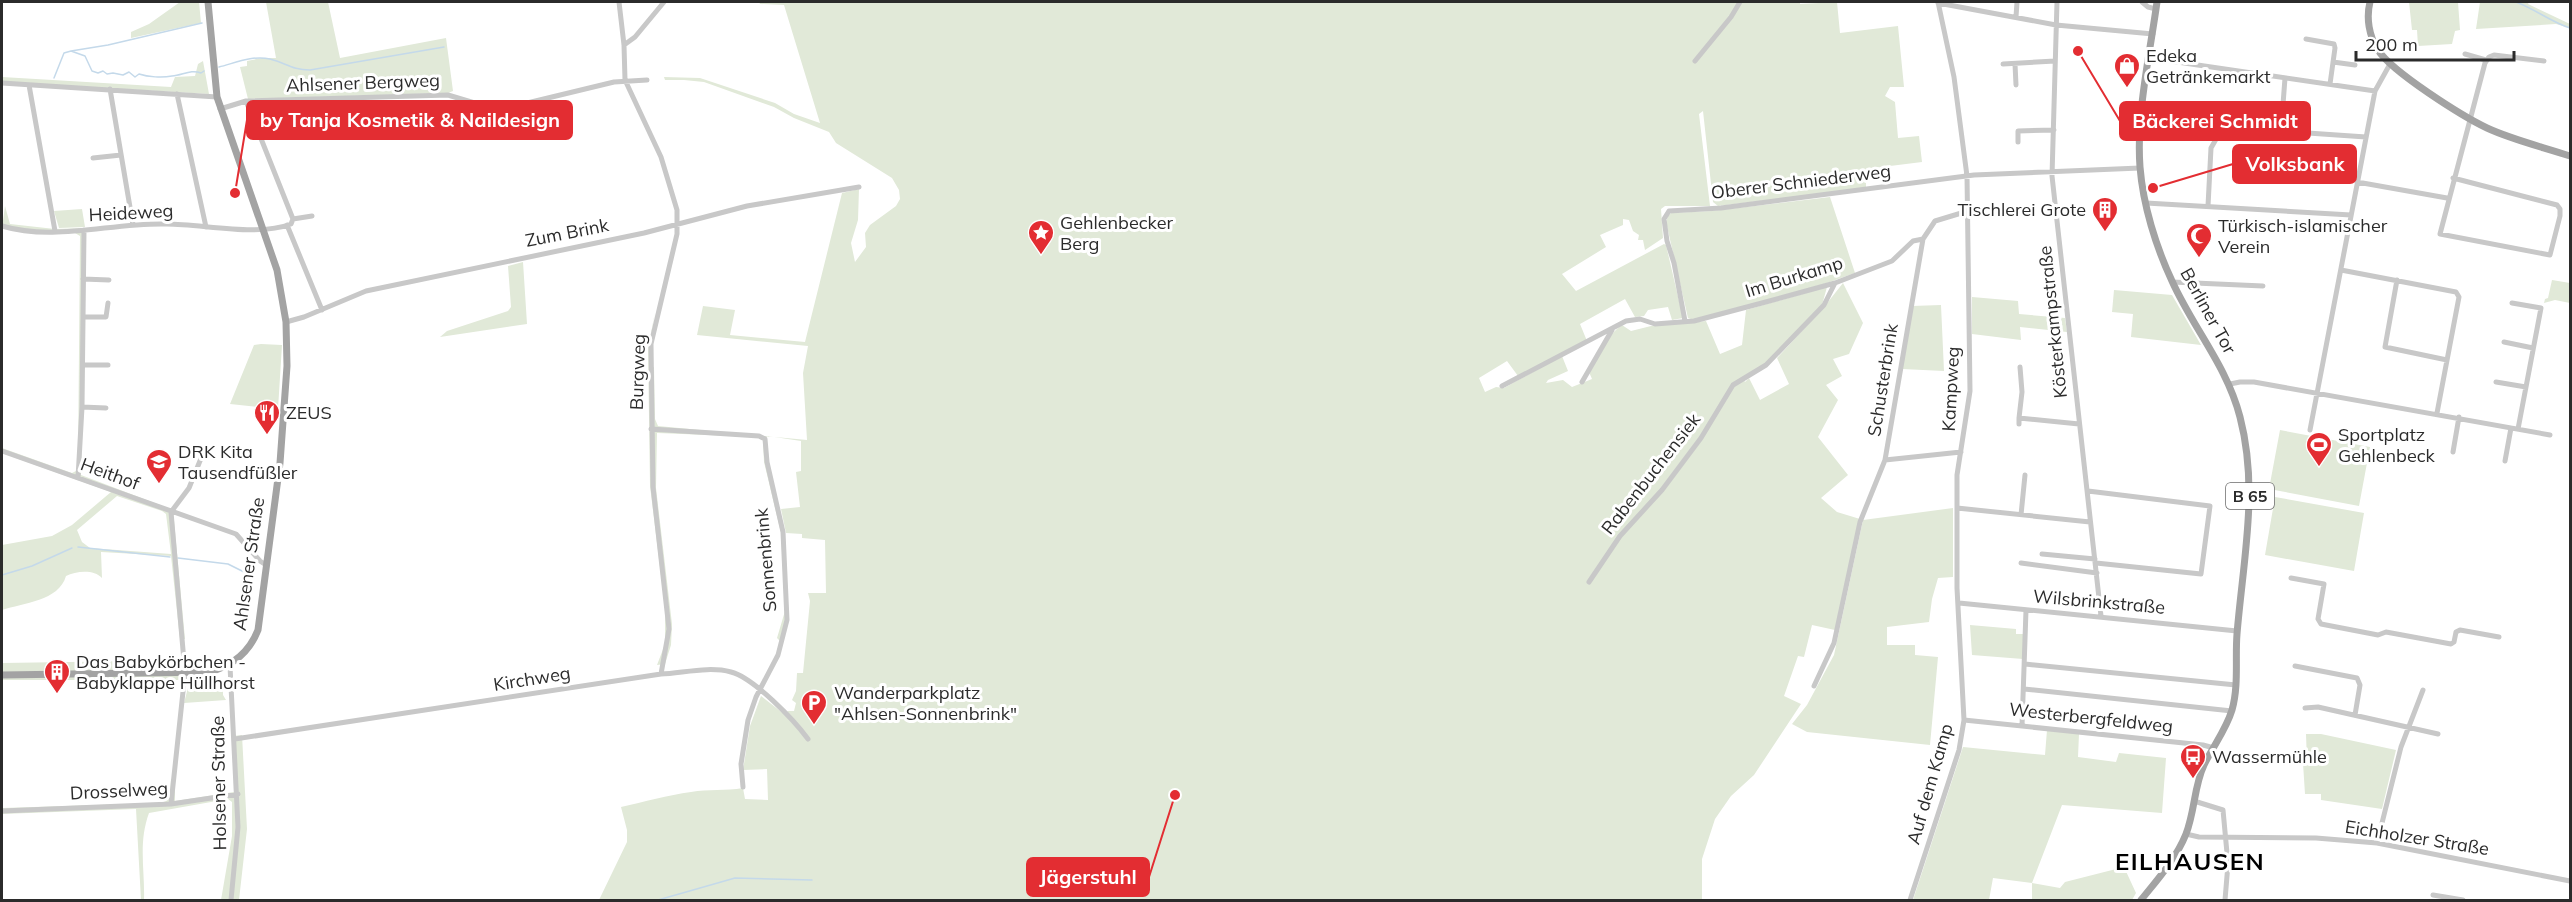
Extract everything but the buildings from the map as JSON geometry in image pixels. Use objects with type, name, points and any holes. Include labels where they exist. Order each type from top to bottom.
[{"type":"main road","name":"Ahlsener Straße","points":[[208,2],[220,109],[277,270],[286,322],[286,389],[280,464],[260,618],[255,638],[230,666]]},
{"type":"main road","points":[[2370,2],[2368,16],[2370,34],[2377,50],[2390,64],[2469,119],[2490,129],[2571,156]]},
{"type":"main road","name":"B 65","points":[[2140,168],[2142,120],[2157,5]]},
{"type":"main road","name":"Berliner Tor","points":[[2140,168],[2146,202],[2172,282],[2230,384]]},
{"type":"main road","name":"B 65","points":[[2141,900],[2165,870],[2186,834],[2200,775],[2232,711],[2236,685],[2237,631],[2248,538],[2250,483],[2241,418],[2230,384]]},
{"type":"main road","points":[[2,675],[91,672],[185,673],[209,672],[230,666]]},
{"type":"street","name":"Burgweg","points":[[619,2],[625,80],[661,158],[677,210],[677,224],[652,334],[653,487],[669,629],[661,674]]},
{"type":"street","points":[[624,45],[635,37],[664,2]]},
{"type":"street","points":[[1695,61],[1731,17],[1740,2]]},
{"type":"street","points":[[1938,2],[2056,25],[2153,34]]},
{"type":"street","name":"Kampweg","points":[[1938,2],[1954,77],[1967,176],[1970,391],[1957,475],[1959,603]]},
{"type":"street","points":[[2016,17],[2017,2]]},
{"type":"street","name":"Kösterkampstraße","points":[[2057,2],[2052,171],[2101,616]]},
{"type":"street","points":[[2142,2],[2148,7],[2157,5]]},
{"type":"street","points":[[2306,39],[2334,44],[2330,84]]},
{"type":"street","points":[[2464,54],[2486,60]]},
{"type":"street","points":[[2452,178],[2557,205],[2560,209],[2560,216],[2550,255],[2440,234],[2452,178],[2486,60],[2494,55],[2544,61]]},
{"type":"street","points":[[2150,58],[2375,91]]},
{"type":"street","points":[[2002,64],[2055,61]]},
{"type":"street","points":[[2333,62],[2355,65]]},
{"type":"street","points":[[2015,64],[2016,85]]},
{"type":"street","points":[[2310,430],[2375,91],[2390,64]]},
{"type":"street","points":[[2281,131],[2285,78]]},
{"type":"street","name":"Ahlsener Bergweg","points":[[220,109],[246,101],[448,95],[498,110],[625,80],[647,80]]},
{"type":"street","points":[[2,83],[217,96]]},
{"type":"street","points":[[29,85],[55,231]]},
{"type":"street","points":[[110,89],[133,225]]},
{"type":"street","points":[[177,94],[206,227]]},
{"type":"street","points":[[246,101],[293,219],[291,224],[287,225],[322,310]]},
{"type":"street","points":[[2208,206],[2211,148],[2223,127],[2238,128]]},
{"type":"street","points":[[2250,129],[2366,137]]},
{"type":"street","points":[[2018,142],[2018,131],[2054,130]]},
{"type":"street","points":[[93,158],[121,155]]},
{"type":"street","points":[[1967,176],[2140,168]]},
{"type":"street","name":"Oberer Schniederweg","points":[[1685,321],[1674,263],[1667,241],[1664,219],[1666,213],[1673,210],[1720,208],[1967,176]]},
{"type":"street","points":[[2357,182],[2447,198]]},
{"type":"street","name":"Zum Brink","points":[[286,322],[322,310],[366,291],[677,224],[747,206],[859,187]]},
{"type":"street","points":[[2146,202],[2351,215]]},
{"type":"street","name":"Im Burkamp","points":[[1502,386],[1626,321],[1636,319],[1655,324],[1701,320],[1835,283],[1892,261],[1913,241],[1923,239],[1935,221],[1968,211]]},
{"type":"street","points":[[293,219],[312,216]]},
{"type":"street","name":"Heideweg","points":[[2,225],[24,230],[55,231],[167,224],[263,228],[287,225]]},
{"type":"street","points":[[78,478],[82,407],[84,230]]},
{"type":"street","name":"Schusterbrink","points":[[1814,686],[1834,643],[1860,522],[1885,460],[1923,239]]},
{"type":"street","points":[[2341,270],[2456,292],[2459,297],[2437,414]]},
{"type":"street","points":[[83,279],[109,280]]},
{"type":"street","points":[[2397,280],[2385,347],[2447,360]]},
{"type":"street","points":[[2172,282],[2263,286]]},
{"type":"street","name":"Rabenbuchensiek","points":[[1589,582],[1620,536],[1662,489],[1701,438],[1733,385],[1766,365],[1824,306],[1835,283]]},
{"type":"street","points":[[83,317],[106,317],[108,303]]},
{"type":"street","points":[[2505,461],[2526,387],[2541,308],[2512,303]]},
{"type":"street","points":[[1582,382],[1612,329]]},
{"type":"street","points":[[2504,342],[2533,348]]},
{"type":"street","points":[[83,365],[108,365]]},
{"type":"street","name":"Kösterkampstraße","points":[[2020,367],[2022,392],[2019,421],[2079,424]]},
{"type":"street","points":[[2230,384],[2240,381],[2254,382],[2550,435]]},
{"type":"street","points":[[2496,382],[2526,387]]},
{"type":"street","points":[[82,407],[106,408]]},
{"type":"street","points":[[2453,452],[2459,417]]},
{"type":"street","name":"Sonnenbrink","points":[[651,429],[759,436],[765,439],[767,462],[783,532],[787,620],[777,655],[756,697],[746,731],[741,764],[743,787]]},
{"type":"street","points":[[171,804],[185,673],[171,512],[189,488],[206,446]]},
{"type":"street","name":"Heithof","points":[[2,451],[236,534],[260,561],[267,565]]},
{"type":"street","points":[[1885,460],[1961,452]]},
{"type":"street","points":[[2021,515],[2025,475]]},
{"type":"street","points":[[2042,554],[2201,574],[2210,506],[2088,491]]},
{"type":"street","points":[[1957,508],[2090,522]]},
{"type":"street","points":[[2021,563],[2097,573]]},
{"type":"street","points":[[2290,578],[2324,584],[2318,619],[2321,624],[2378,635],[2386,632],[2451,644],[2454,642],[2456,632],[2460,630],[2499,637]]},
{"type":"street","name":"Wilsbrinkstraße","points":[[1959,603],[2237,631]]},
{"type":"street","name":"Auf dem Kamp","points":[[1910,900],[1959,750],[1964,720],[1959,603]]},
{"type":"street","points":[[2022,726],[2026,610]]},
{"type":"street","points":[[2025,664],[2236,685]]},
{"type":"street","name":"Holsener Straße","points":[[230,666],[238,794],[238,827],[231,900]]},
{"type":"street","points":[[2295,666],[2357,678],[2360,685],[2355,715]]},
{"type":"street","name":"Kirchweg","points":[[235,739],[661,674],[717,670],[731,672],[744,678],[796,723],[808,740]]},
{"type":"street","points":[[2024,689],[2232,711]]},
{"type":"street","points":[[2377,843],[2401,747],[2423,690]]},
{"type":"street","points":[[2305,708],[2318,707],[2438,734]]},
{"type":"street","name":"Westerbergfeldweg","points":[[1964,720],[2214,748]]},
{"type":"street","name":"Drosselweg","points":[[2,811],[171,804],[238,794]]},
{"type":"street","points":[[2194,801],[2223,810],[2228,864],[2224,900]]},
{"type":"street","name":"Eichholzer Straße","points":[[2186,834],[2199,837],[2316,838],[2377,843],[2571,881]]},
{"type":"street","points":[[2433,895],[2463,900]]},
{"type":"green space","points":[[180,2],[199,2],[201,23],[131,38],[131,32],[149,24]]},
{"type":"green space","points":[[266,2],[328,2],[340,58],[446,38],[453,91],[448,93],[248,99],[240,67],[247,66],[247,61],[276,58]]},
{"type":"green space","points":[[759,2],[1800,2],[1800,4],[1837,2],[1840,33],[1898,26],[1904,87],[1890,87],[1885,96],[1895,102],[1898,138],[1919,136],[1922,162],[1866,169],[1866,188],[1718,206],[1713,202],[1703,111],[1699,114],[1710,206],[1665,206],[1661,209],[1663,238],[1645,250],[1643,240],[1638,240],[1639,235],[1633,231],[1629,220],[1623,219],[1623,225],[1600,235],[1606,247],[1562,274],[1576,291],[1664,244],[1683,318],[1672,320],[1668,307],[1648,310],[1644,316],[1635,317],[1625,299],[1580,324],[1587,341],[1518,376],[1507,361],[1479,378],[1485,392],[1496,387],[1504,388],[1562,356],[1568,371],[1546,383],[1563,380],[1572,387],[1592,379],[1589,372],[1599,353],[1607,340],[1622,325],[1631,331],[1651,326],[1706,321],[1720,354],[1742,345],[1746,310],[1827,287],[1822,305],[1765,364],[1743,378],[1745,382],[1749,378],[1760,400],[1789,384],[1777,358],[1843,283],[1863,323],[1849,354],[1833,359],[1842,376],[1826,385],[1838,400],[1818,437],[1848,475],[1821,498],[1837,512],[1860,519],[1835,630],[1812,625],[1804,657],[1798,656],[1784,696],[1801,704],[1754,775],[1731,796],[1715,819],[1702,859],[1702,900],[599,900],[627,842],[627,830],[621,807],[682,793],[743,788],[745,799],[768,800],[767,769],[743,770],[750,726],[761,696],[784,714],[794,711],[796,703],[792,700],[796,691],[797,673],[803,673],[810,601],[808,593],[826,593],[825,540],[802,538],[802,534],[786,533],[781,509],[800,507],[796,472],[801,471],[801,441],[774,437],[807,440],[803,373],[808,346],[697,335],[703,306],[735,310],[730,335],[805,342],[842,193],[859,189],[858,220],[851,243],[855,262],[866,247],[865,233],[870,225],[896,206],[900,199],[899,190],[892,178],[836,143],[829,132],[774,107],[704,82],[665,80],[664,77],[700,78],[775,103],[794,114],[820,123],[784,5],[760,4]]},
{"type":"green space","points":[[2409,2],[2458,2],[2460,30],[2455,31],[2452,44],[2418,46],[2417,30],[2412,30]]},
{"type":"green space","points":[[2480,2],[2529,2],[2528,4],[2570,24],[2570,28],[2556,24],[2476,29]]},
{"type":"green space","points":[[203,61],[209,94],[2,82],[2,77],[171,87],[175,77],[195,76],[198,64]]},
{"type":"green space","points":[[1830,197],[1855,273],[1824,284],[1694,320],[1688,318],[1666,222],[1671,213],[1712,211]]},
{"type":"green space","points":[[5,206],[10,224],[55,229],[85,228],[81,475],[173,510],[185,639],[180,639],[171,556],[101,552],[102,578],[90,572],[70,574],[66,576],[56,591],[48,596],[2,610],[2,545],[52,536],[72,525],[111,492],[2,453],[2,448],[72,473],[76,471],[78,465],[80,236],[75,233],[2,228]],"holes":[[[117,496],[166,514],[171,554],[90,548],[82,542],[77,530]]]},
{"type":"green space","points":[[82,209],[85,227],[59,228],[54,211]]},
{"type":"green space","points":[[523,262],[527,324],[440,337],[447,331],[508,311],[511,307],[508,266]]},
{"type":"green space","points":[[2552,280],[2570,283],[2570,303],[2555,300],[2544,303],[2548,298]]},
{"type":"green space","points":[[2114,290],[2172,295],[2201,345],[2131,337],[2133,314],[2112,312]]},
{"type":"green space","points":[[1972,297],[2018,301],[2019,314],[2065,318],[2067,332],[2020,327],[2021,340],[1972,334]]},
{"type":"green space","points":[[1941,305],[1944,371],[1902,369],[1912,306]]},
{"type":"green space","points":[[655,312],[650,343],[650,368],[654,367],[655,419],[658,426],[768,436],[764,439],[765,462],[782,533],[786,620],[781,642],[777,638],[785,611],[781,533],[764,462],[763,440],[758,437],[657,433],[656,488],[672,624],[671,645],[665,664],[657,665],[665,644],[665,608],[650,486],[648,349]]},
{"type":"green space","points":[[254,345],[282,345],[278,409],[230,404]]},
{"type":"green space","name":"Sportplatz Gehlenbeck","points":[[2280,430],[2370,447],[2359,506],[2269,489]]},
{"type":"green space","name":"Sportplatz Gehlenbeck","points":[[2275,497],[2364,513],[2354,571],[2265,555]]},
{"type":"green space","points":[[1953,508],[1953,577],[1938,578],[1929,622],[1887,627],[1887,645],[1915,645],[1915,655],[1938,657],[1930,745],[1807,732],[1792,724],[1807,705],[1834,655],[1863,520]]},
{"type":"green space","points":[[1970,625],[2016,629],[2016,634],[2024,634],[2023,659],[1972,655]]},
{"type":"green space","points":[[135,661],[153,666],[181,668],[181,680],[2,680],[2,663]]},
{"type":"green space","points":[[215,678],[223,681],[223,695],[226,700],[184,703],[190,680]]},
{"type":"green space","points":[[2047,730],[2079,734],[2078,757],[2116,762],[2119,753],[2166,758],[2162,813],[2062,805],[2032,883],[1993,878],[1989,900],[1913,900],[1963,747],[2045,755]]},
{"type":"green space","points":[[2306,734],[2321,734],[2396,750],[2382,809],[2321,800],[2321,794],[2305,794],[2303,763],[2307,762]]},
{"type":"green space","points":[[242,735],[247,829],[239,900],[221,900],[232,836],[232,802],[228,799],[149,813],[143,846],[144,900],[141,900],[136,809],[2,814],[2,808],[160,803],[170,798],[171,779],[175,779],[175,801],[234,792],[233,736]]},
{"type":"green space","points":[[2124,867],[2136,893],[2132,900],[2032,900],[2032,883],[2060,888],[2065,882]]},
{"type":"waterway","points":[[2516,2],[2570,28]]},
{"type":"waterway","points":[[71,51],[108,45],[202,23]]},
{"type":"waterway","points":[[219,67],[244,60],[264,58],[298,69],[310,70],[444,47]]},
{"type":"waterway","points":[[54,78],[64,53],[71,51],[85,56],[92,71],[98,73],[103,71],[107,74],[123,75],[129,72],[135,77],[139,74],[160,77],[204,71]]},
{"type":"waterway","points":[[78,547],[170,557]]},
{"type":"waterway","points":[[2,575],[32,566],[72,548]]},
{"type":"waterway","points":[[178,558],[228,564],[244,572]]},
{"type":"waterway","points":[[658,900],[735,878],[812,880]]},
{"type":"place","name":"Bäckerei Schmidt","points":[[2078,51]]},
{"type":"place","name":"Edeka Getränkemarkt","points":[[2127,89]]},
{"type":"place","name":"Volksbank","points":[[2153,188]]},
{"type":"place","name":"by Tanja Kosmetik & Naildesign","points":[[235,193]]},
{"type":"place","name":"Tischlerei Grote","points":[[2105,233]]},
{"type":"place","name":"Gehlenbecker Berg","points":[[1041,256]]},
{"type":"place","name":"Türkisch-islamischer Verein","points":[[2199,259]]},
{"type":"place","name":"ZEUS","points":[[267,436]]},
{"type":"place","name":"Sportplatz Gehlenbeck","points":[[2319,468]]},
{"type":"place","name":"DRK Kita Tausendfüßler","points":[[159,485]]},
{"type":"place","name":"Das Babykörbchen - Babyklappe Hüllhorst","points":[[57,695]]},
{"type":"place","name":"Wanderparkplatz \"Ahlsen-Sonnenbrink\"","points":[[814,726]]},
{"type":"place","name":"Wassermühle","points":[[2193,780]]},
{"type":"place","name":"Jägerstuhl","points":[[1175,795]]},
{"type":"district","name":"EILHAUSEN","points":[[2190,862]]}]
